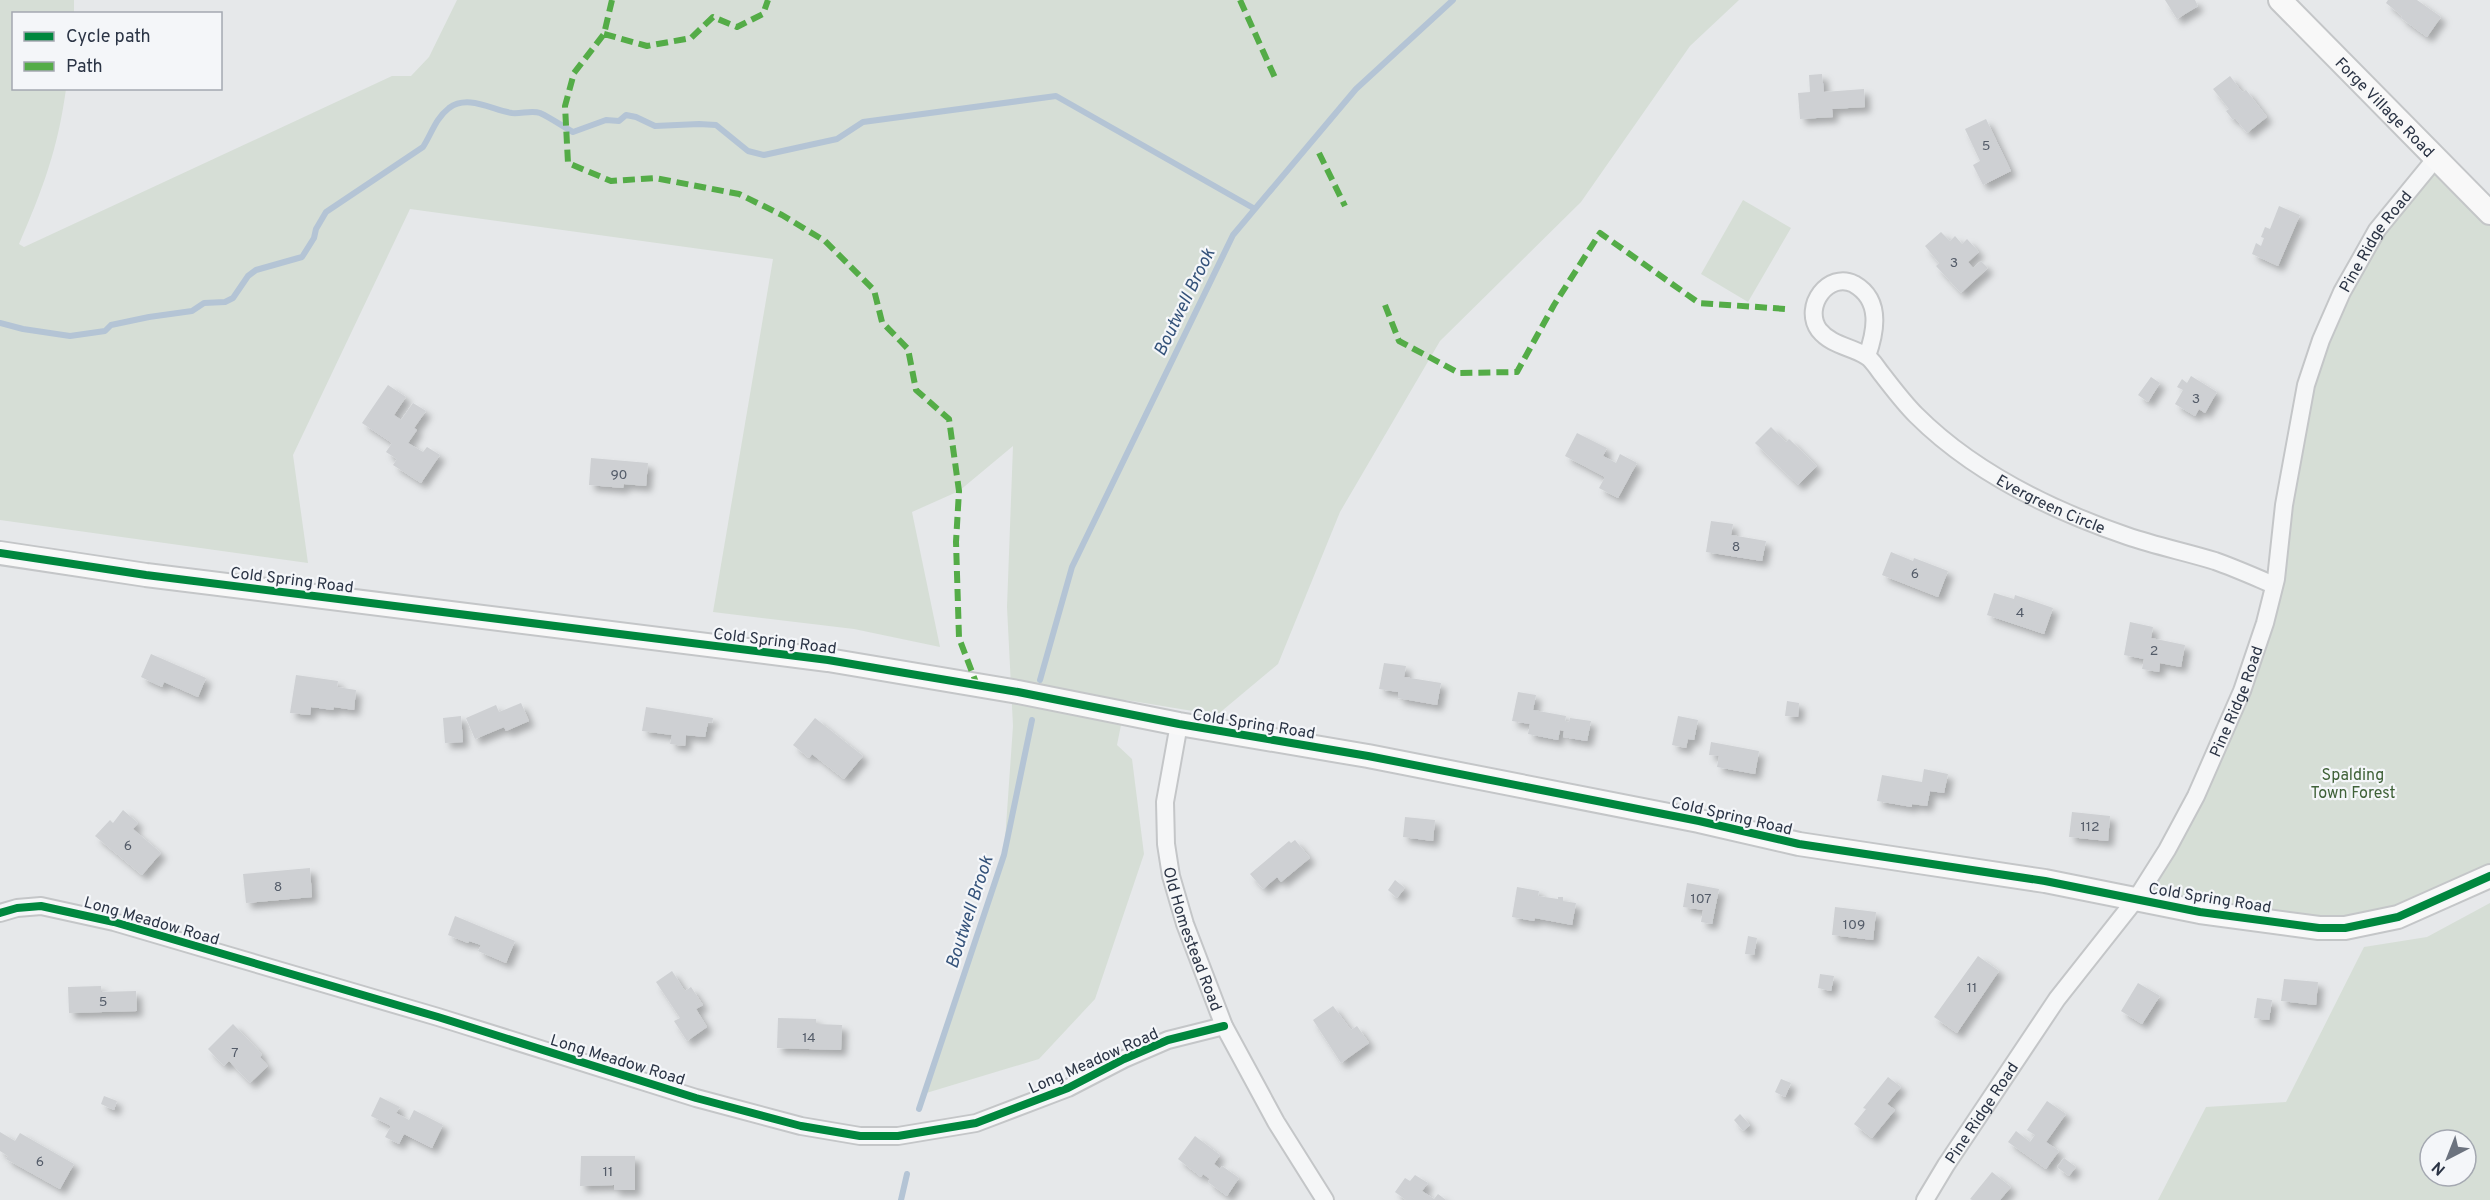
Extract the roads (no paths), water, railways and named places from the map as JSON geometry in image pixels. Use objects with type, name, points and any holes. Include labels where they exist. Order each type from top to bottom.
[{"type":"street","name":"Forge Village Road","points":[[2280,0],[2490,213]]},
{"type":"street","name":"Pine Ridge Road","points":[[1926,1200],[1946,1165],[2050,1008],[2136,899],[2168,850],[2196,796],[2224,735],[2265,623],[2274,585],[2284,505],[2306,385],[2320,340],[2342,292],[2378,230],[2436,158]]},
{"type":"street","points":[[1848,281],[1862,289],[1873,305],[1875,334],[1867,356],[1835,344],[1819,329],[1813,311],[1817,296],[1831,285],[1848,281]]},
{"type":"street","name":"Evergreen Circle","points":[[1867,356],[1894,390],[1933,432],[1973,462],[2010,485],[2126,536],[2216,562],[2274,585]]},
{"type":"street","name":"Cold Spring Road","points":[[0,553],[146,575],[828,660],[1368,756],[1699,821],[1799,844],[2045,882],[2200,912],[2319,928],[2344,928],[2398,917],[2490,876]]},
{"type":"street","name":"Old Homestead Road","points":[[1179,724],[1165,802],[1166,843],[1171,876],[1185,924],[1224,1026],[1276,1122],[1325,1200]]},
{"type":"street","name":"Long Meadow Road","points":[[0,913],[17,908],[41,906],[114,922],[438,1017],[696,1098],[801,1126],[860,1136],[898,1136],[976,1123],[1068,1088],[1124,1059],[1168,1040],[1224,1026]]},
{"type":"waterway","name":"Boutwell Brook","points":[[1040,680],[1072,567],[1233,235],[1356,89],[1453,0]]},
{"type":"waterway","points":[[0,323],[70,336],[105,331],[111,325],[149,317],[192,311],[204,303],[225,302],[233,298],[248,276],[256,270],[302,257],[326,212],[423,147],[444,112],[464,102],[512,113],[540,113],[573,132],[606,120],[619,121],[626,115],[655,126],[716,125],[748,151],[764,155],[837,139],[863,122],[1056,96],[1255,209]]},
{"type":"waterway","name":"Boutwell Brook","points":[[919,1109],[1004,855],[1032,720]]},
{"type":"waterway","name":"Boutwell Brook","points":[[901,1200],[907,1174]]},
{"type":"park label","name":"Spalding Town Forest","points":[[2353,783]]}]
